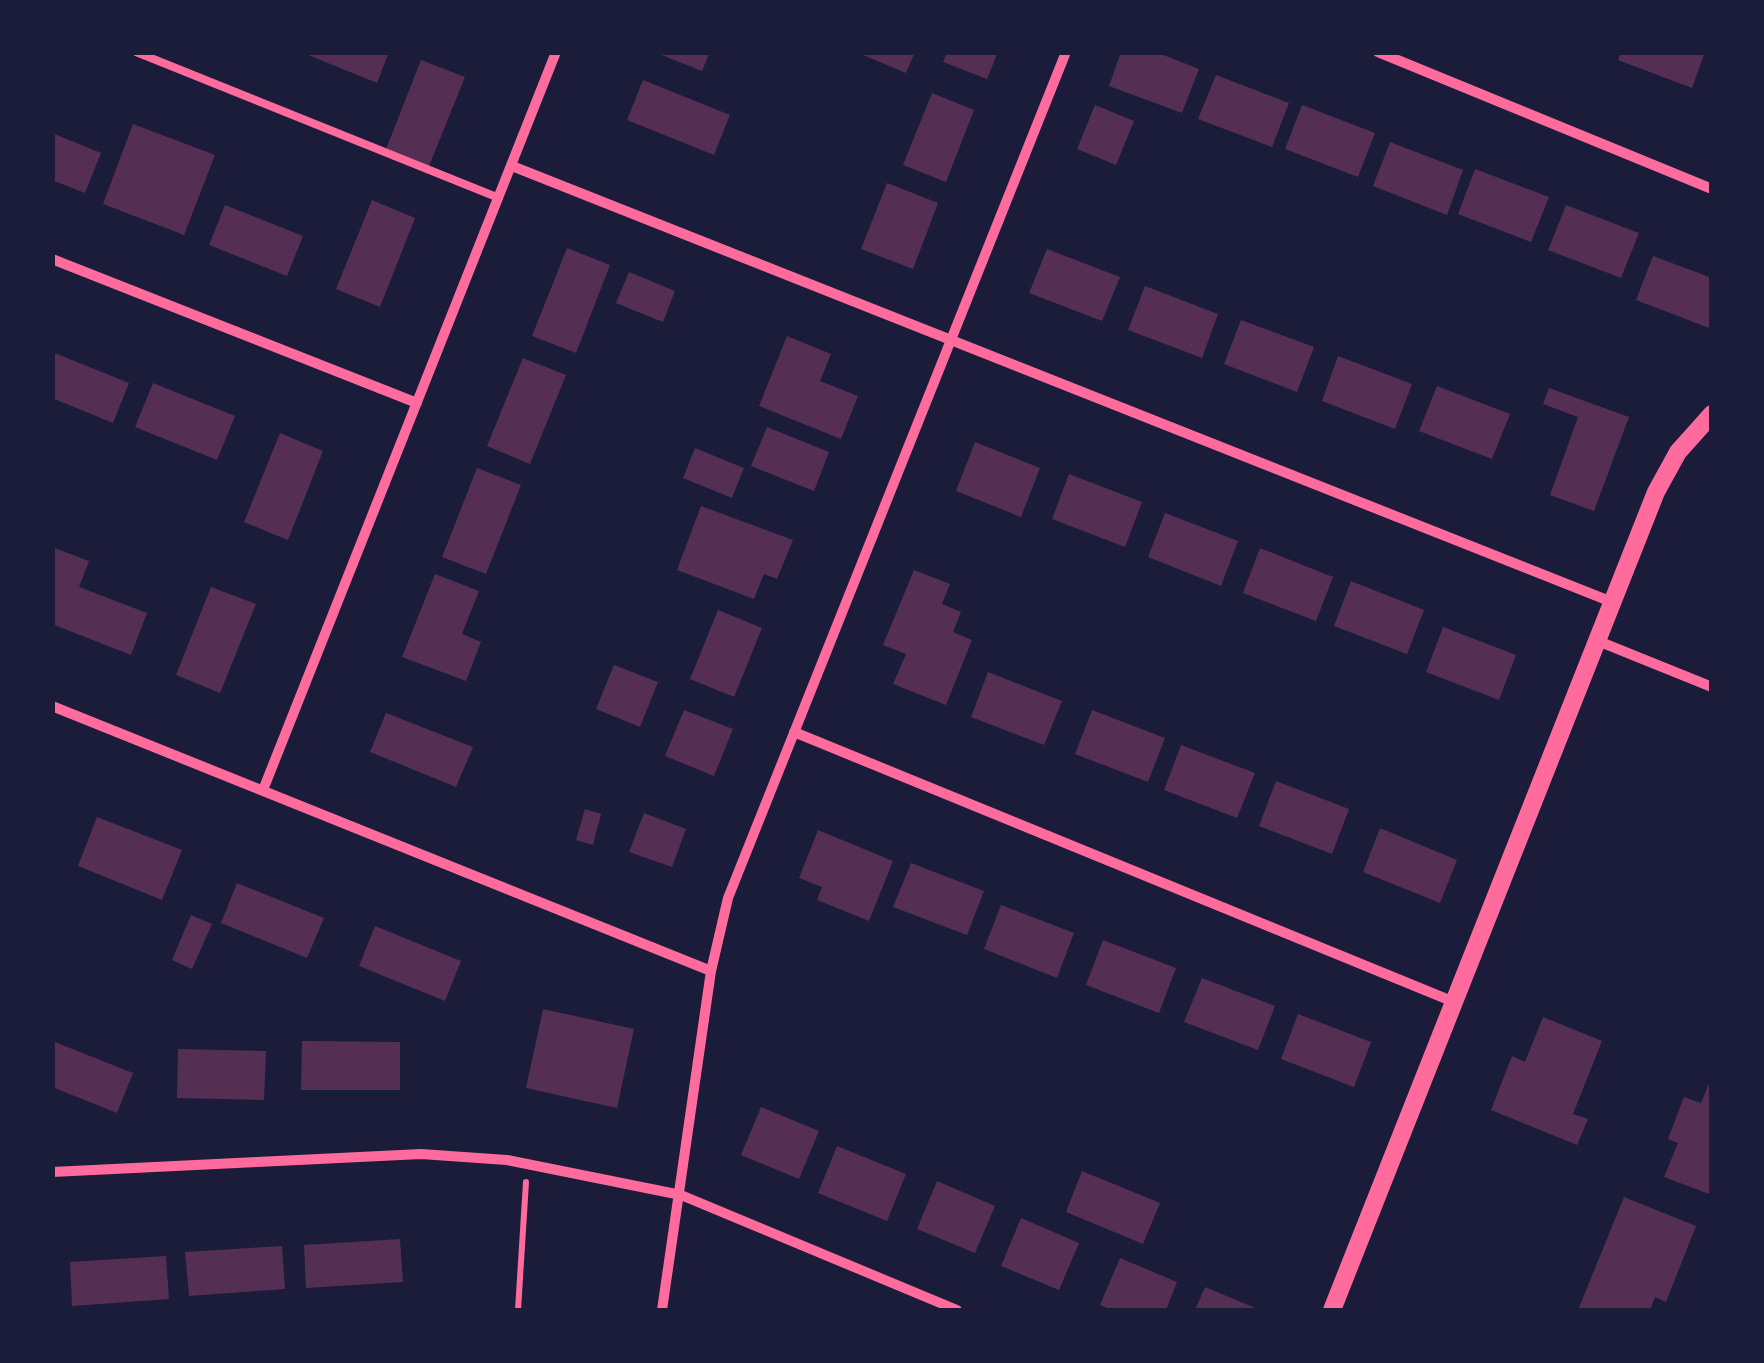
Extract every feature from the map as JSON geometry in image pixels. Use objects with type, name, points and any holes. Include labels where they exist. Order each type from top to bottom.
[{"type":"street","points":[[263,790],[556,52]]},
{"type":"street","points":[[662,1310],[711,972],[728,898],[1066,52]]},
{"type":"street","points":[[1378,52],[1712,188]]},
{"type":"street","points":[[512,166],[952,336],[1612,602]]},
{"type":"street","points":[[52,259],[417,402]]},
{"type":"street","points":[[1332,1310],[1656,492],[1678,452],[1712,414]]},
{"type":"street","points":[[1598,641],[1712,687]]},
{"type":"street","points":[[52,706],[711,972]]},
{"type":"street","points":[[794,732],[1454,1002]]},
{"type":"street","points":[[52,1172],[421,1154],[528,1164],[681,1195],[957,1310]]},
{"type":"lane","points":[[136,52],[499,198]]},
{"type":"path","points":[[518,1310],[528,1164]]},
{"type":"building","points":[[301,52],[389,52],[377,83]]},
{"type":"building","points":[[654,52],[710,52],[702,71]]},
{"type":"building","points":[[856,52],[915,52],[906,73]]},
{"type":"building","points":[[947,52],[998,52],[987,79],[943,62]]},
{"type":"building","points":[[1121,52],[1156,52],[1199,69],[1182,113],[1109,86]]},
{"type":"building","points":[[1621,52],[1705,52],[1692,88],[1618,60]]},
{"type":"building","points":[[421,60],[465,77],[429,166],[386,149]]},
{"type":"building","points":[[1216,75],[1289,103],[1272,147],[1198,119]]},
{"type":"building","points":[[643,80],[730,115],[714,155],[627,120]]},
{"type":"building","points":[[932,93],[974,110],[946,182],[903,165]]},
{"type":"building","points":[[1095,105],[1134,121],[1116,165],[1077,149]]},
{"type":"building","points":[[1302,105],[1375,133],[1358,177],[1285,149]]},
{"type":"building","points":[[133,124],[215,155],[184,235],[103,204]]},
{"type":"building","points":[[52,133],[101,153],[85,193],[52,180]]},
{"type":"building","points":[[1390,142],[1463,170],[1447,215],[1373,186]]},
{"type":"building","points":[[1475,169],[1549,197],[1531,242],[1458,214]]},
{"type":"building","points":[[887,183],[938,203],[913,269],[861,249]]},
{"type":"building","points":[[372,200],[415,218],[380,307],[336,289]]},
{"type":"building","points":[[225,205],[303,236],[287,276],[209,245]]},
{"type":"building","points":[[1566,205],[1639,233],[1621,278],[1548,250]]},
{"type":"building","points":[[567,248],[610,265],[576,353],[532,336]]},
{"type":"building","points":[[1047,249],[1120,277],[1102,321],[1029,293]]},
{"type":"building","points":[[1653,256],[1712,278],[1709,328],[1636,300]]},
{"type":"building","points":[[629,272],[675,291],[663,322],[616,303]]},
{"type":"building","points":[[1145,286],[1218,314],[1202,358],[1128,330]]},
{"type":"building","points":[[1241,320],[1314,347],[1297,392],[1224,364]]},
{"type":"building","points":[[787,336],[831,354],[820,381],[858,396],[841,439],[759,406]]},
{"type":"building","points":[[52,352],[129,383],[113,423],[52,398]]},
{"type":"building","points":[[1338,356],[1412,384],[1395,429],[1322,401]]},
{"type":"building","points":[[523,358],[566,375],[530,464],[487,446]]},
{"type":"building","points":[[153,383],[235,416],[217,460],[135,427]]},
{"type":"building","points":[[1437,386],[1510,414],[1492,459],[1419,431]]},
{"type":"building","points":[[1549,388],[1629,417],[1594,511],[1550,495],[1578,417],[1543,404]]},
{"type":"building","points":[[767,427],[829,452],[814,491],[751,466]]},
{"type":"building","points":[[280,433],[323,451],[288,540],[244,522]]},
{"type":"building","points":[[975,442],[1040,468],[1021,517],[956,491]]},
{"type":"building","points":[[695,448],[744,468],[732,498],[683,478]]},
{"type":"building","points":[[477,468],[521,485],[486,574],[442,557]]},
{"type":"building","points":[[1069,474],[1142,502],[1125,547],[1052,519]]},
{"type":"building","points":[[701,506],[793,540],[777,579],[764,574],[754,599],[677,570]]},
{"type":"building","points":[[1165,513],[1238,541],[1221,586],[1148,557]]},
{"type":"building","points":[[52,547],[89,561],[79,587],[147,613],[131,655],[52,624]]},
{"type":"building","points":[[1260,548],[1333,577],[1316,621],[1243,593]]},
{"type":"building","points":[[914,570],[950,584],[942,604],[961,612],[953,632],[972,640],[946,705],[893,684],[906,654],[883,645]]},
{"type":"building","points":[[435,574],[479,591],[462,634],[481,642],[466,681],[402,657]]},
{"type":"building","points":[[1351,581],[1424,610],[1407,654],[1334,626]]},
{"type":"building","points":[[211,587],[256,604],[220,693],[176,675]]},
{"type":"building","points":[[718,610],[762,628],[734,697],[690,679]]},
{"type":"building","points":[[1443,627],[1516,655],[1499,700],[1426,672]]},
{"type":"building","points":[[614,665],[658,682],[640,727],[596,709]]},
{"type":"building","points":[[988,672],[1062,701],[1044,745],[971,717]]},
{"type":"building","points":[[684,710],[733,729],[714,776],[665,756]]},
{"type":"building","points":[[1092,710],[1165,738],[1148,782],[1075,754]]},
{"type":"building","points":[[386,713],[473,747],[456,787],[370,752]]},
{"type":"building","points":[[1181,745],[1255,773],[1237,818],[1164,790]]},
{"type":"building","points":[[1276,781],[1349,809],[1332,854],[1259,826]]},
{"type":"building","points":[[585,809],[601,814],[593,845],[576,840]]},
{"type":"building","points":[[644,813],[686,829],[672,867],[629,852]]},
{"type":"building","points":[[97,817],[182,850],[162,900],[78,866]]},
{"type":"building","points":[[1380,828],[1457,860],[1440,903],[1363,872]]},
{"type":"building","points":[[818,830],[893,861],[869,921],[817,900],[822,887],[799,878]]},
{"type":"building","points":[[911,863],[984,891],[967,935],[893,907]]},
{"type":"building","points":[[237,883],[324,918],[307,958],[221,923]]},
{"type":"building","points":[[1001,905],[1074,933],[1057,978],[984,949]]},
{"type":"building","points":[[191,915],[212,924],[192,969],[172,960]]},
{"type":"building","points":[[375,926],[461,961],[445,1001],[359,966]]},
{"type":"building","points":[[1103,940],[1176,968],[1159,1013],[1086,985]]},
{"type":"building","points":[[1202,978],[1275,1006],[1258,1050],[1184,1022]]},
{"type":"building","points":[[543,1009],[634,1029],[617,1108],[526,1088]]},
{"type":"building","points":[[1298,1014],[1371,1042],[1354,1087],[1281,1059]]},
{"type":"building","points":[[1543,1017],[1602,1041],[1573,1114],[1588,1119],[1577,1145],[1491,1110],[1512,1056],[1525,1062]]},
{"type":"building","points":[[52,1041],[133,1073],[117,1113],[52,1087]]},
{"type":"building","points":[[302,1041],[400,1042],[400,1090],[301,1090]]},
{"type":"building","points":[[178,1049],[266,1051],[264,1100],[177,1098]]},
{"type":"building","points":[[1712,1076],[1712,1195],[1664,1177],[1678,1143],[1668,1139],[1684,1097],[1701,1103]]},
{"type":"building","points":[[761,1107],[819,1131],[799,1179],[741,1155]]},
{"type":"building","points":[[837,1146],[906,1174],[887,1221],[818,1193]]},
{"type":"building","points":[[1082,1171],[1160,1203],[1143,1244],[1066,1212]]},
{"type":"building","points":[[937,1181],[995,1206],[975,1253],[917,1229]]},
{"type":"building","points":[[1624,1197],[1696,1226],[1666,1302],[1655,1297],[1650,1310],[1578,1310]]},
{"type":"building","points":[[1021,1218],[1079,1243],[1059,1290],[1001,1266]]},
{"type":"building","points":[[400,1239],[403,1282],[306,1288],[304,1245]]},
{"type":"building","points":[[282,1246],[285,1289],[189,1296],[185,1252]]},
{"type":"building","points":[[166,1256],[169,1299],[72,1306],[70,1262]]},
{"type":"building","points":[[1120,1258],[1177,1282],[1166,1310],[1112,1310],[1100,1305]]},
{"type":"building","points":[[1205,1287],[1260,1310],[1195,1310]]}]
